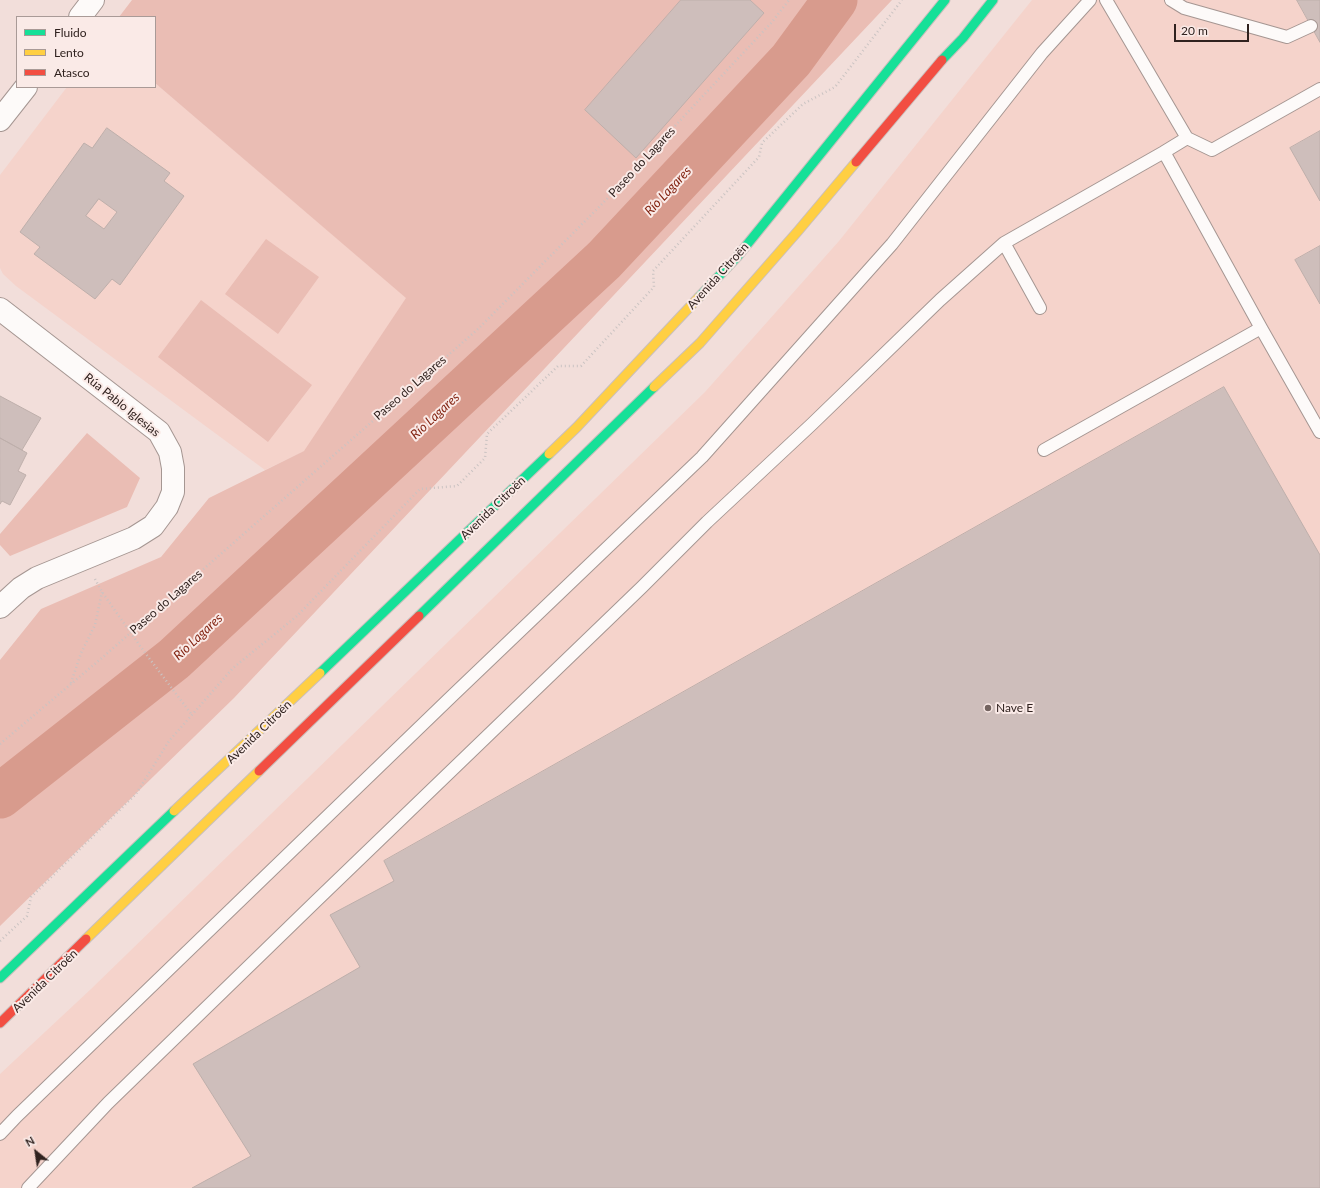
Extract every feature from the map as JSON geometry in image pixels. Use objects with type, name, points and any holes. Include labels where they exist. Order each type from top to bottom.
[{"type":"main road","name":"Avenida Citroën","points":[[0,978],[577,427],[737,257],[945,0]]},
{"type":"main road","name":"Avenida Citroën","points":[[0,1023],[700,343],[798,231],[942,60],[963,38],[993,0]]},
{"type":"street","points":[[81,16],[93,0]]},
{"type":"street","points":[[0,120],[25,88]]},
{"type":"street","name":"Rúa Pablo Iglesias","points":[[0,309],[159,432],[170,452],[173,468],[172,492],[167,507],[153,526],[134,538],[37,578],[21,588],[0,607]]},
{"type":"lane","points":[[0,1134],[16,1116],[702,457],[892,244],[1042,53],[1090,0]]},
{"type":"lane","points":[[1106,0],[1187,138],[1212,150],[1320,89]]},
{"type":"lane","points":[[1171,0],[1184,8],[1287,37],[1311,26]]},
{"type":"lane","points":[[28,1188],[108,1103],[940,300],[1004,243],[1187,138]]},
{"type":"lane","points":[[1164,152],[1320,432]]},
{"type":"lane","points":[[1004,243],[1040,308]]},
{"type":"lane","points":[[1044,450],[1261,328]]},
{"type":"path","name":"Paseo do Lagares","points":[[0,744],[131,633],[478,329],[609,198],[772,22],[788,0]]},
{"type":"path","points":[[0,941],[27,916],[31,897],[136,794],[169,741],[233,668],[297,616],[420,489],[457,486],[485,458],[487,434],[558,366],[581,366],[654,287],[653,271],[759,157],[762,143],[803,104],[835,87],[902,0]]},
{"type":"path","points":[[85,558],[102,592],[140,646],[192,715]]},
{"type":"path","points":[[71,684],[81,653],[95,625],[102,592]]},
{"type":"shaded area","points":[[132,0],[892,0],[234,698],[0,926],[0,660],[41,609],[161,557],[209,498],[304,451],[406,298],[156,84],[156,16],[120,16]]},
{"type":"shaded area","points":[[1032,0],[1320,0],[1320,1188],[0,1188],[0,1074],[91,989],[705,392],[839,241]]},
{"type":"shaded area","points":[[156,84],[439,325],[319,444],[265,470],[16,286],[3,274],[0,268],[0,175],[66,88],[156,88]]},
{"type":"shaded area","points":[[266,239],[319,277],[278,334],[225,294]]},
{"type":"shaded area","points":[[201,300],[312,385],[268,442],[158,357]]},
{"type":"shaded area","points":[[87,433],[140,478],[127,507],[10,556],[0,545],[0,534]]},
{"type":"building","points":[[681,0],[750,0],[764,13],[636,158],[585,110]]},
{"type":"building","points":[[1297,0],[1320,0],[1320,42]]},
{"type":"building","points":[[107,128],[170,173],[164,181],[184,196],[120,285],[112,279],[95,299],[34,254],[40,247],[20,232],[84,143],[92,148]],"holes":[[[99,199],[117,212],[104,229],[86,216]]]},
{"type":"building","points":[[1320,131],[1320,201],[1290,148]]},
{"type":"building","points":[[1320,246],[1320,304],[1295,260]]},
{"type":"building","name":"Nave E","points":[[1224,387],[1320,555],[1320,1188],[192,1188],[251,1156],[193,1064],[360,967],[330,915],[394,881],[384,861]]},
{"type":"building","points":[[0,396],[41,418],[22,450],[0,438]]},
{"type":"building","points":[[0,438],[27,453],[18,471],[26,475],[10,505],[2,501],[0,504]]},
{"type":"waterway","name":"Río Lagares","points":[[0,796],[174,659],[604,260],[791,60],[835,0]]},
{"type":"traffic: fast","points":[[699,297],[737,257],[945,0]]},
{"type":"traffic: fast","points":[[942,60],[963,38],[993,0]]},
{"type":"traffic: fast","points":[[419,616],[654,387]]},
{"type":"traffic: fast","points":[[320,673],[549,454]]},
{"type":"traffic: fast","points":[[0,978],[174,811]]},
{"type":"traffic: slow","points":[[654,387],[700,343],[856,162]]},
{"type":"traffic: slow","points":[[549,454],[577,427],[699,297]]},
{"type":"traffic: slow","points":[[174,811],[320,673]]},
{"type":"traffic: slow","points":[[86,939],[259,771]]},
{"type":"traffic: jam","points":[[856,162],[942,60]]},
{"type":"traffic: jam","points":[[259,771],[419,616]]},
{"type":"traffic: jam","points":[[0,1023],[86,939]]},
{"type":"place","name":"Nave E","points":[[988,708]]}]
